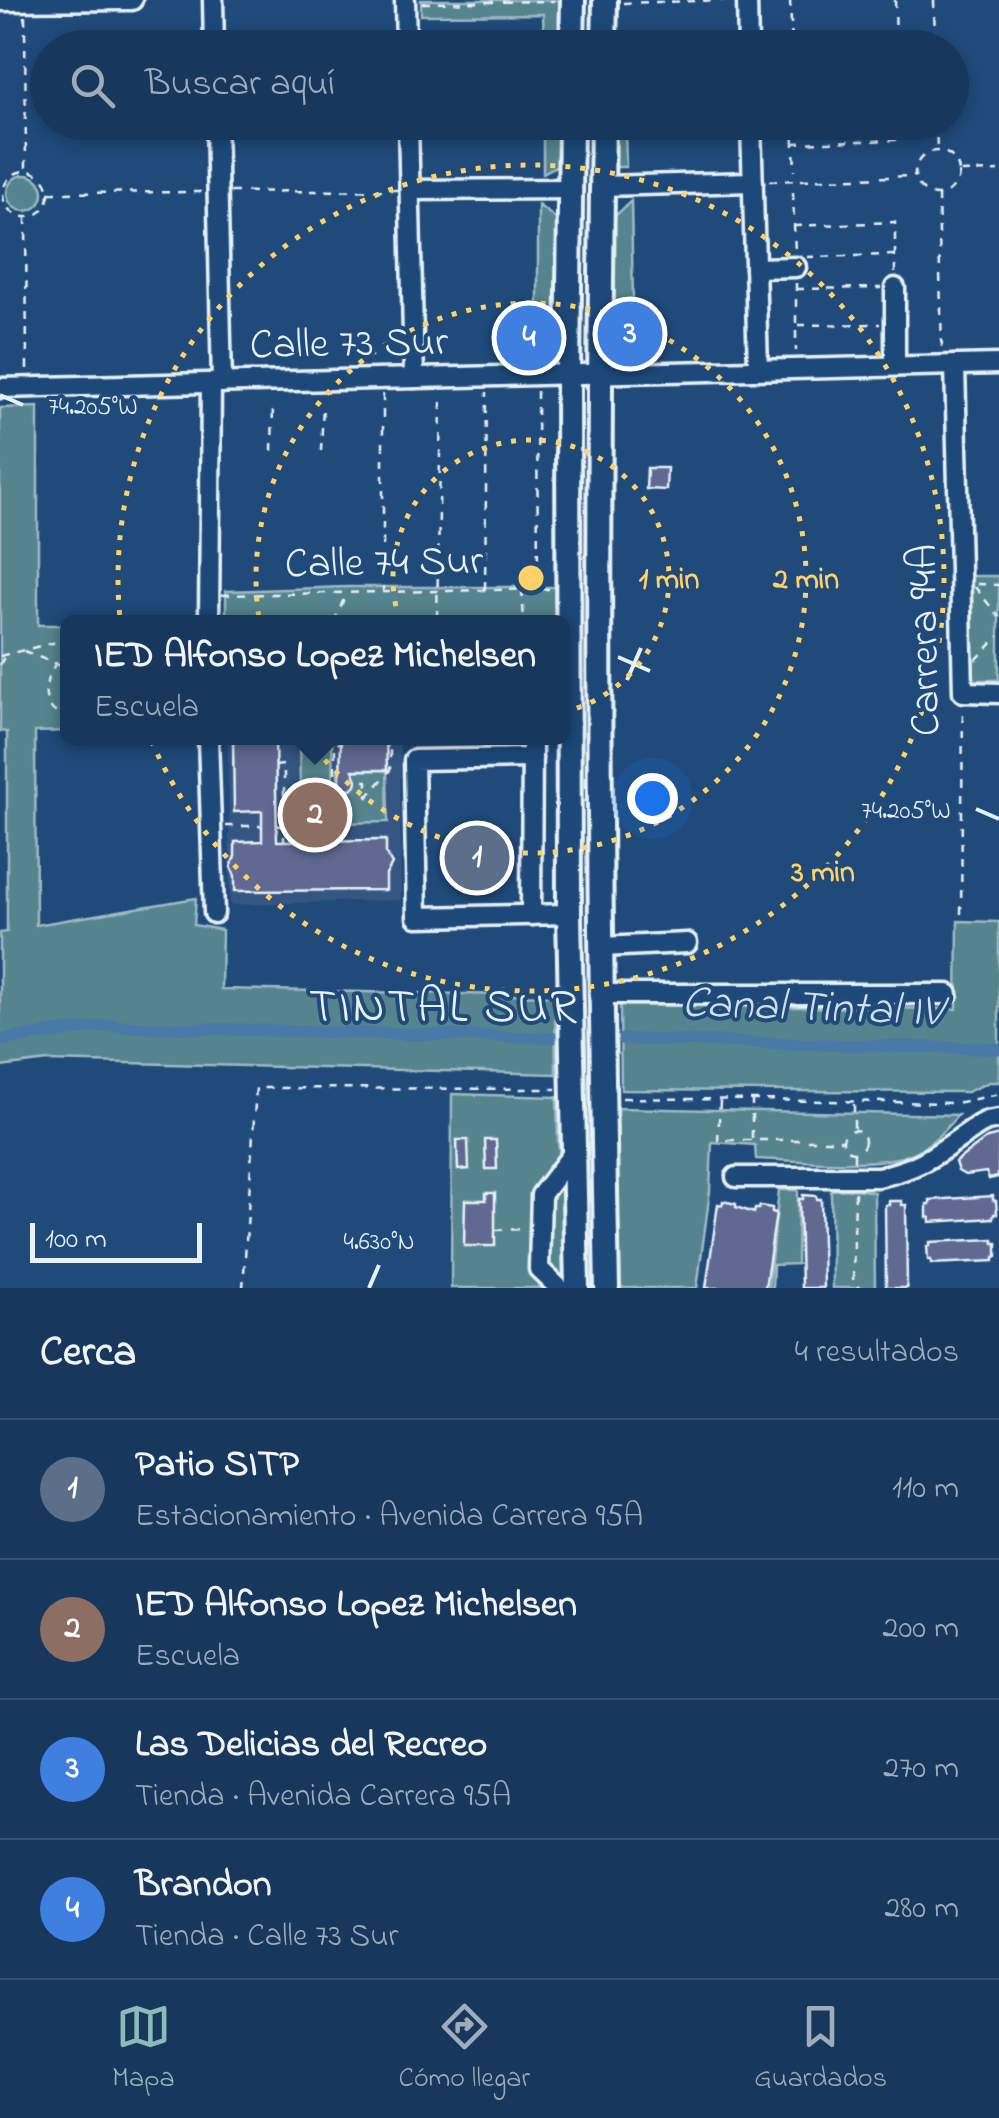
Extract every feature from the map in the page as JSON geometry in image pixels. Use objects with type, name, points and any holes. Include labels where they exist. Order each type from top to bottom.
[{"type":"main road","points":[[572,0],[572,30]]},
{"type":"main road","points":[[606,30],[608,2]]},
{"type":"main road","points":[[567,615],[571,140]]},
{"type":"main road","points":[[603,140],[599,373],[601,987],[607,1288]]},
{"type":"main road","points":[[566,745],[577,1288]]},
{"type":"main road","points":[[569,922],[580,937],[601,938]]},
{"type":"main road","points":[[570,980],[583,972],[596,976],[601,987]]},
{"type":"street","points":[[0,1],[132,0]]},
{"type":"street","points":[[213,0],[214,30]]},
{"type":"street","points":[[747,0],[748,30]]},
{"type":"street","points":[[405,2],[406,30]]},
{"type":"street","points":[[209,615],[217,383],[216,140]]},
{"type":"street","points":[[409,140],[414,378]]},
{"type":"street","points":[[751,140],[758,369]]},
{"type":"street","points":[[602,186],[752,182]]},
{"type":"street","points":[[410,190],[570,189]]},
{"type":"street","points":[[755,268],[795,262]]},
{"type":"street","points":[[895,288],[895,366]]},
{"type":"street","name":"Calle 73 Sur","points":[[0,388],[999,364]]},
{"type":"street","name":"Carrera 94A","points":[[948,365],[963,692]]},
{"type":"street","points":[[963,692],[999,693]]},
{"type":"street","points":[[208,745],[214,913]]},
{"type":"street","points":[[530,914],[532,745]]},
{"type":"street","points":[[532,758],[414,760],[417,917],[530,914],[569,922]]},
{"type":"street","points":[[601,938],[688,943]]},
{"type":"street","points":[[601,987],[948,994]]},
{"type":"street","points":[[736,1178],[878,1176],[917,1166],[987,1121],[999,1120]]},
{"type":"street","points":[[559,1288],[539,1269],[541,1196],[574,1152]]},
{"type":"path","points":[[405,2],[565,0]]},
{"type":"path","points":[[608,2],[732,0]]},
{"type":"path","points":[[790,0],[792,30]]},
{"type":"path","points":[[896,0],[896,30]]},
{"type":"path","points":[[934,0],[935,30]]},
{"type":"path","points":[[24,1],[26,171]]},
{"type":"path","points":[[794,140],[794,171]]},
{"type":"path","points":[[794,143],[895,140]]},
{"type":"path","points":[[937,140],[937,150]]},
{"type":"path","points":[[937,150],[955,159],[959,172],[955,186],[938,195],[919,187],[915,168],[921,157],[937,150]]},
{"type":"path","points":[[26,171],[44,180],[49,193],[45,207],[26,217],[8,208],[2,195],[12,176],[26,171]]},
{"type":"path","points":[[959,172],[999,171]]},
{"type":"path","points":[[752,182],[915,176]]},
{"type":"path","points":[[938,195],[948,365]]},
{"type":"path","points":[[26,217],[26,388]]},
{"type":"path","points":[[794,226],[895,222],[895,288],[796,289]]},
{"type":"path","points":[[795,262],[895,255]]},
{"type":"path","points":[[796,325],[895,324]]},
{"type":"path","points":[[536,375],[538,590]]},
{"type":"path","points":[[485,590],[486,376]]},
{"type":"path","points":[[383,379],[383,592]]},
{"type":"path","points":[[437,615],[440,402]]},
{"type":"path","points":[[321,450],[323,404]]},
{"type":"path","points":[[272,451],[273,405]]},
{"type":"path","points":[[999,585],[972,584],[999,617]]},
{"type":"path","name":"Calle 74 Sur","points":[[209,595],[560,589]]},
{"type":"path","points":[[522,590],[524,615]]},
{"type":"path","points":[[337,615],[346,592]]},
{"type":"path","points":[[962,670],[973,664],[999,636]]},
{"type":"path","points":[[0,665],[2,656],[60,641]]},
{"type":"path","points":[[23,651],[60,666]]},
{"type":"path","points":[[60,658],[48,674],[46,702],[60,716]]},
{"type":"path","name":"Carrera 94A","points":[[962,914],[963,692]]},
{"type":"path","points":[[335,745],[335,841]]},
{"type":"path","points":[[364,781],[367,798],[390,770],[387,747]]},
{"type":"path","points":[[275,766],[284,766],[284,841]]},
{"type":"path","points":[[225,826],[262,826]]},
{"type":"path","points":[[276,826],[335,826]]},
{"type":"path","points":[[243,1288],[256,1088],[573,1089]]},
{"type":"path","points":[[616,1098],[956,1104],[999,1094]]},
{"type":"path","points":[[720,1100],[718,1140],[842,1140]]},
{"type":"path","points":[[752,1100],[752,1140]]},
{"type":"path","points":[[854,1102],[854,1130]]},
{"type":"path","points":[[854,1130],[866,1140],[861,1150],[854,1153],[847,1150],[842,1140],[854,1130]]},
{"type":"path","points":[[854,1153],[854,1282],[860,1288]]},
{"type":"shaded area","points":[[228,745],[400,745],[401,900],[230,905]]},
{"type":"green space","points":[[421,0],[561,0],[560,30],[543,30],[543,14],[421,15]]},
{"type":"green space","points":[[543,140],[559,140],[559,164],[543,173]]},
{"type":"green space","points":[[614,140],[625,140],[626,167],[614,167]]},
{"type":"green space","points":[[25,175],[38,180],[43,193],[38,206],[25,211],[12,206],[7,193],[12,180]]},
{"type":"green space","points":[[631,201],[634,352],[626,352],[624,346],[609,344],[613,218]]},
{"type":"green space","points":[[538,205],[559,221],[557,351],[538,364]]},
{"type":"green space","points":[[38,407],[38,625],[60,625],[60,731],[35,732],[36,925],[196,898],[194,925],[222,930],[221,989],[555,996],[556,1074],[48,1061],[0,1067],[0,933],[7,932],[7,732],[0,731],[0,408]]},
{"type":"green space","points":[[972,576],[999,576],[999,680],[973,680]]},
{"type":"green space","points":[[554,587],[555,615],[226,615],[226,591]]},
{"type":"green space","points":[[299,745],[332,745],[333,783],[300,784]]},
{"type":"green space","points":[[387,770],[388,822],[337,823],[338,771]]},
{"type":"green space","points":[[958,921],[999,922],[999,1082],[967,1092],[621,1090],[620,1005],[957,1009]]},
{"type":"green space","points":[[452,1094],[557,1097],[558,1143],[564,1176],[564,1288],[451,1288]]},
{"type":"green space","points":[[616,1108],[958,1115],[918,1151],[878,1161],[756,1159],[755,1145],[712,1142],[710,1191],[697,1288],[619,1288]]},
{"type":"green space","points":[[779,1190],[798,1190],[797,1264],[773,1265],[772,1288],[768,1288]]},
{"type":"green space","points":[[831,1190],[874,1192],[875,1288],[832,1288]]},
{"type":"building","points":[[647,468],[667,468],[666,490],[646,489]]},
{"type":"building","points":[[233,745],[275,745],[277,841],[386,840],[386,854],[392,864],[386,875],[386,890],[235,891],[231,867],[235,842],[262,841],[262,811],[234,812]]},
{"type":"building","points":[[341,745],[386,745],[387,770],[353,770],[357,780],[352,789],[343,788]]},
{"type":"building","points":[[999,1135],[998,1177],[989,1179],[986,1172],[965,1175],[958,1171],[955,1162],[987,1138]]},
{"type":"building","points":[[457,1140],[468,1140],[469,1169],[458,1170]]},
{"type":"building","points":[[485,1140],[496,1140],[497,1169],[486,1169]]},
{"type":"building","points":[[486,1193],[495,1193],[495,1246],[464,1246],[465,1200],[486,1200]]},
{"type":"building","points":[[803,1195],[821,1199],[823,1288],[801,1288],[799,1199]]},
{"type":"building","points":[[993,1196],[997,1214],[993,1218],[930,1222],[927,1217],[930,1200]]},
{"type":"building","points":[[723,1201],[754,1213],[760,1206],[776,1213],[765,1288],[706,1288],[718,1204]]},
{"type":"building","points":[[889,1201],[906,1205],[907,1288],[886,1288],[885,1205]]},
{"type":"building","points":[[993,1239],[997,1243],[994,1261],[931,1264],[928,1260],[930,1242]]},
{"type":"waterway","name":"Canal Tintal IV","points":[[0,1040],[106,1026],[553,1038]]},
{"type":"waterway","name":"Canal Tintal IV","points":[[623,1039],[999,1049]]},
{"type":"place","name":"Las Delicias del Recreo","points":[[630,334]]},
{"type":"place","name":"Brandon","points":[[529,338]]},
{"type":"place","name":"IED Alfonso Lopez Michelsen","points":[[315,815]]},
{"type":"place","name":"Patio SITP","points":[[477,858]]},
{"type":"district","name":"TINTAL SUR","points":[[444,1009]]}]
